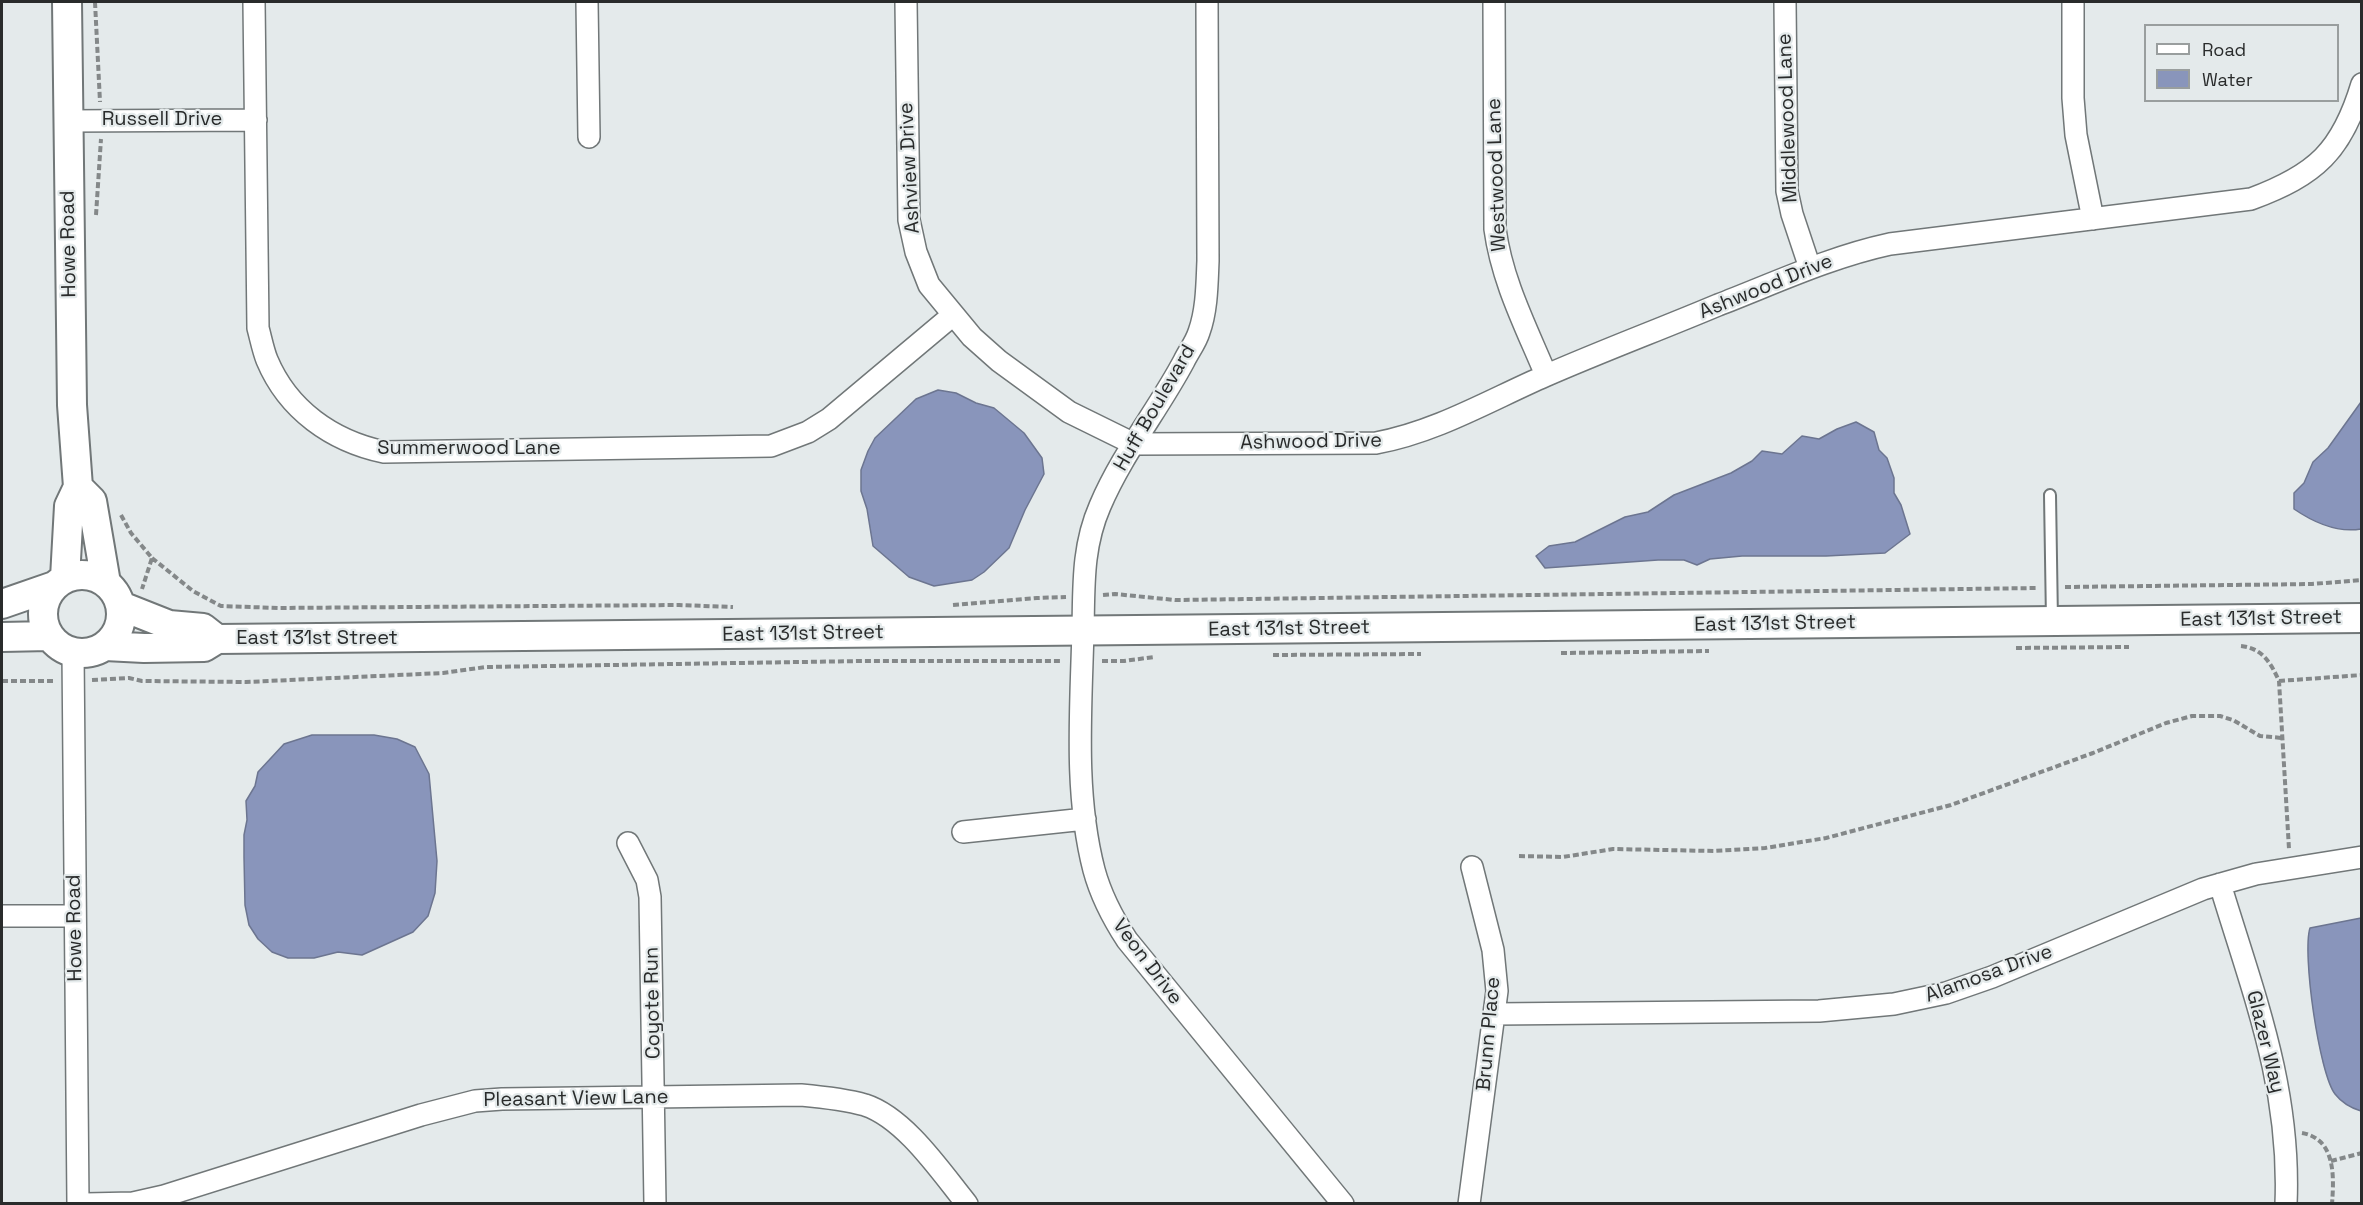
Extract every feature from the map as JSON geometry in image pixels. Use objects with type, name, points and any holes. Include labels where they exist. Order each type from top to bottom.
[{"type":"street","name":"Howe Road","points":[[59,582],[69,506],[78,487],[72,405],[67,2]]},
{"type":"street","name":"Summerwood Lane","points":[[254,2],[258,328],[267,360],[282,387],[302,411],[325,430],[358,447],[384,452],[771,446],[808,432],[829,419],[953,315]]},
{"type":"street","points":[[587,2],[589,137]]},
{"type":"street","name":"Ashview Drive","points":[[906,2],[909,220],[916,252],[929,285],[972,337],[999,361],[1069,412],[1134,444]]},
{"type":"street","name":"Huff Boulevard","points":[[1083,631],[1084,562],[1089,535],[1100,505],[1134,444],[1169,391],[1199,332],[1206,297],[1208,261],[1207,2]]},
{"type":"street","name":"Westwood Lane","points":[[1494,2],[1495,229],[1499,258],[1507,284],[1546,375]]},
{"type":"street","name":"Middlewood Lane","points":[[1785,2],[1786,190],[1810,268]]},
{"type":"street","points":[[2073,2],[2073,98],[2076,135],[2093,219]]},
{"type":"street","name":"Ashwood Drive","points":[[1134,444],[1376,443],[1397,440],[1433,428],[1546,375],[1810,268],[1858,251],[1890,244],[2251,199],[2276,189],[2309,170],[2336,144],[2353,111],[2361,84]]},
{"type":"street","name":"Russell Drive","points":[[68,121],[256,120]]},
{"type":"street","name":"Howe Road","points":[[78,487],[92,501],[106,583]]},
{"type":"street","points":[[2,604],[59,582],[80,574],[91,575],[106,583],[128,609],[119,628],[118,647],[73,652],[62,648],[49,636],[43,621],[42,610],[45,599],[59,582]]},
{"type":"street","name":"East 131st Street","points":[[128,609],[169,625],[203,628],[217,639]]},
{"type":"street","name":"East 131st Street","points":[[118,647],[204,647],[217,639],[2361,618]]},
{"type":"street","name":"Veon Drive","points":[[1083,631],[1082,775],[1085,819],[1094,869],[1107,908],[1127,940],[1343,1203]]},
{"type":"street","points":[[2,637],[49,636]]},
{"type":"street","name":"Howe Road","points":[[73,652],[78,1203]]},
{"type":"street","points":[[963,832],[1085,819]]},
{"type":"street","name":"Coyote Run","points":[[628,843],[647,880],[651,897],[656,1203]]},
{"type":"street","name":"Alamosa Drive","points":[[1495,1014],[1819,1011],[1894,1004],[1946,993],[1992,977],[2183,896],[2220,884],[2290,867],[2361,856]]},
{"type":"street","name":"Brunn Place","points":[[1469,1203],[1497,991],[1493,950],[1472,867]]},
{"type":"street","name":"Glazer Way","points":[[2220,884],[2271,1052],[2284,1133],[2286,1203]]},
{"type":"street","points":[[2,916],[75,916]]},
{"type":"street","name":"Pleasant View Lane","points":[[86,1203],[133,1203],[164,1196],[421,1115],[475,1101],[801,1095],[834,1098],[867,1106],[894,1122],[917,1142],[967,1203]]},
{"type":"lane","points":[[2050,495],[2052,621]]},
{"type":"path","points":[[95,2],[102,121],[96,218]]},
{"type":"path","points":[[119,513],[131,533],[152,558],[194,591],[221,606],[278,608],[667,605],[737,607]]},
{"type":"path","points":[[128,609],[152,558]]},
{"type":"path","points":[[944,606],[1115,594],[1175,600],[2312,584],[2361,580]]},
{"type":"path","points":[[2231,645],[2247,646],[2257,650],[2272,665],[2279,681],[2290,867]]},
{"type":"path","points":[[118,647],[129,678]]},
{"type":"path","points":[[2012,648],[2135,647]]},
{"type":"path","points":[[1556,653],[1715,651]]},
{"type":"path","points":[[1268,656],[1423,654]]},
{"type":"path","points":[[2,681],[129,678],[142,681],[212,682],[443,673],[486,666],[863,661],[1124,661],[1159,656]]},
{"type":"path","points":[[2279,681],[2361,675]]},
{"type":"path","points":[[1519,856],[1563,857],[1613,849],[1714,851],[1765,848],[1826,838],[1951,805],[2083,757],[2166,723],[2193,716],[2220,716],[2233,720],[2260,736],[2282,738]]},
{"type":"path","points":[[2284,1133],[2296,1132],[2313,1135],[2323,1144],[2331,1161],[2332,1203]]},
{"type":"path","points":[[2331,1161],[2361,1153]]},
{"type":"water","points":[[938,390],[956,393],[976,403],[994,408],[1024,433],[1042,458],[1044,474],[1009,548],[972,580],[934,586],[909,577],[873,546],[867,509],[861,491],[861,470],[875,438],[916,399]]},
{"type":"water","points":[[2361,402],[2361,529],[2334,528],[2317,522],[2294,509],[2294,493],[2304,483],[2313,462],[2328,448]]},
{"type":"water","points":[[1856,422],[1874,432],[1879,450],[1887,458],[1894,478],[1894,493],[1901,505],[1910,534],[1885,553],[1742,556],[1710,559],[1697,565],[1684,560],[1658,560],[1545,568],[1536,556],[1549,546],[1575,542],[1625,517],[1648,512],[1674,495],[1731,473],[1752,461],[1762,451],[1782,454],[1802,436],[1819,439]]},
{"type":"water","points":[[312,735],[374,735],[397,739],[415,747],[429,774],[437,861],[435,893],[428,916],[413,932],[362,955],[338,952],[314,958],[288,958],[272,952],[258,939],[249,925],[245,905],[246,801],[255,786],[258,772],[284,744]]},
{"type":"water","points":[[2362,918],[2361,1111],[2350,1107],[2335,1094],[2323,1063],[2310,986],[2308,941],[2310,928]]}]
